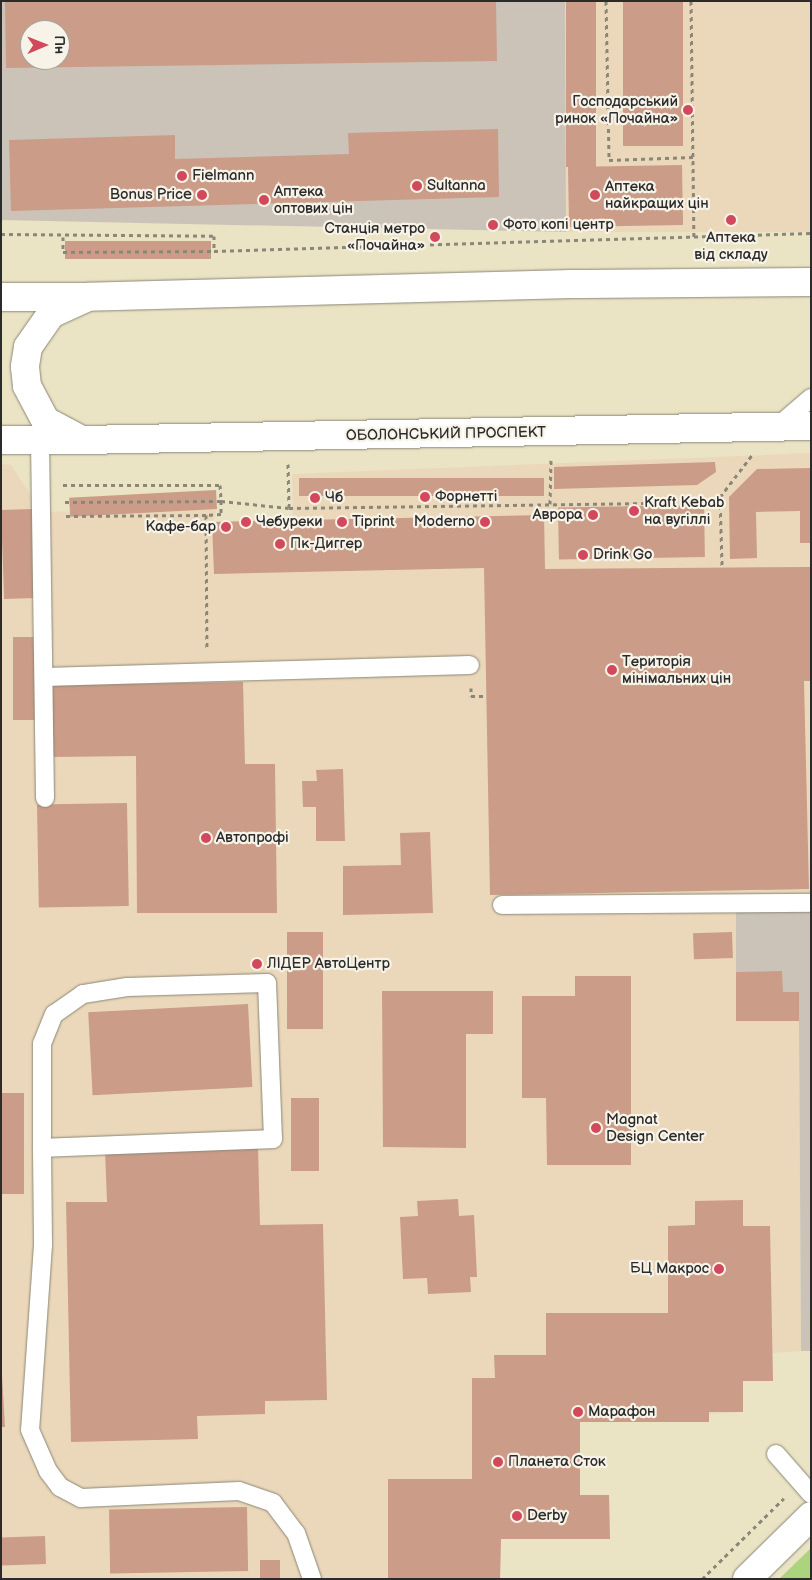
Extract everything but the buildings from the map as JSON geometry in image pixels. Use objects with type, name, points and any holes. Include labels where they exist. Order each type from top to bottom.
[{"type":"main road","name":"ОБОЛОНСЬКИЙ ПРОСПЕКТ","points":[[1,296],[88,297],[571,284],[811,282]]},
{"type":"main road","name":"ОБОЛОНСЬКИЙ ПРОСПЕКТ","points":[[81,440],[46,421],[27,386],[25,366],[28,347],[51,314],[88,297]]},
{"type":"main road","name":"ОБОЛОНСЬКИЙ ПРОСПЕКТ","points":[[1,440],[811,426]]},
{"type":"main road","points":[[747,1579],[811,1516]]},
{"type":"lane","points":[[777,427],[811,398]]},
{"type":"lane","points":[[40,440],[45,798]]},
{"type":"lane","points":[[44,677],[470,665]]},
{"type":"lane","points":[[502,905],[811,903]]},
{"type":"lane","points":[[42,1148],[273,1139],[267,983],[127,987],[83,994],[54,1014],[42,1044],[42,1148],[43,1245],[30,1430],[48,1471],[60,1487],[81,1498],[239,1491],[273,1504],[296,1534],[312,1579]]},
{"type":"lane","points":[[776,1454],[805,1487]]},
{"type":"path","points":[[606,1],[609,160],[693,157]]},
{"type":"path","points":[[690,1],[694,239]]},
{"type":"path","points":[[63,237],[63,252],[214,251],[694,239],[811,233]]},
{"type":"path","points":[[1,234],[63,237],[214,236],[214,251]]},
{"type":"path","points":[[41,482],[220,485],[221,501],[221,514],[66,517],[65,502],[221,501],[289,508],[702,502],[720,497],[756,451]]},
{"type":"path","points":[[550,504],[551,456]]},
{"type":"path","points":[[288,462],[289,508]]},
{"type":"path","points":[[720,497],[722,566]]},
{"type":"path","points":[[206,515],[206,672]]},
{"type":"path","points":[[702,1579],[805,1487]]},
{"type":"shaded area","points":[[1,1],[565,1],[566,232],[1,220]]},
{"type":"shaded area","name":"Господарський ринок «Почайна»","points":[[563,1],[811,1],[811,232],[563,232]]},
{"type":"shaded area","points":[[811,453],[811,912],[736,913],[737,1021],[799,1021],[801,1351],[772,1353],[773,1381],[743,1381],[743,1412],[580,1422],[580,1495],[609,1495],[610,1539],[501,1539],[500,1579],[1,1579],[1,464],[11,465],[42,512],[217,509],[213,522],[293,517],[292,474]]},
{"type":"shaded area","points":[[736,912],[811,912],[811,1351],[801,1351],[799,1021],[736,1021]]},
{"type":"green space","points":[[811,1548],[811,1579],[779,1579]]},
{"type":"place","name":"Господарський ринок «Почайна»","points":[[688,110]]},
{"type":"place","name":"Fielmann","points":[[182,176]]},
{"type":"place","name":"Sultanna","points":[[417,186]]},
{"type":"place","name":"Bonus Price","points":[[202,195]]},
{"type":"place","name":"Аптека найкращих цін","points":[[595,195]]},
{"type":"place","name":"Аптека оптових цін","points":[[264,200]]},
{"type":"place","name":"Аптека від складу","points":[[731,220]]},
{"type":"place","name":"Фото копі центр","points":[[493,225]]},
{"type":"place","name":"Станція метро «Почайна»","points":[[435,237]]},
{"type":"place","name":"Форнетті","points":[[425,497]]},
{"type":"place","name":"Чб","points":[[315,498]]},
{"type":"place","name":"Kraft Kebab на вугіллі","points":[[634,511]]},
{"type":"place","name":"Аврора","points":[[593,515]]},
{"type":"place","name":"Чебуреки","points":[[246,522]]},
{"type":"place","name":"Tiprint","points":[[342,522]]},
{"type":"place","name":"Moderno","points":[[485,522]]},
{"type":"place","name":"Кафе-бар","points":[[226,527]]},
{"type":"place","name":"Пк-Диггер","points":[[280,544]]},
{"type":"place","name":"Drink Go","points":[[583,555]]},
{"type":"place","name":"Територія мінімальних цін","points":[[612,670]]},
{"type":"place","name":"Автопрофі","points":[[206,838]]},
{"type":"place","name":"ЛІДЕР АвтоЦентр","points":[[257,964]]},
{"type":"place","name":"Magnat Design Center","points":[[596,1128]]},
{"type":"place","name":"БЦ Макрос","points":[[719,1269]]},
{"type":"place","name":"Марафон","points":[[578,1412]]},
{"type":"place","name":"Планета Сток","points":[[498,1462]]},
{"type":"place","name":"Derby","points":[[517,1516]]}]
